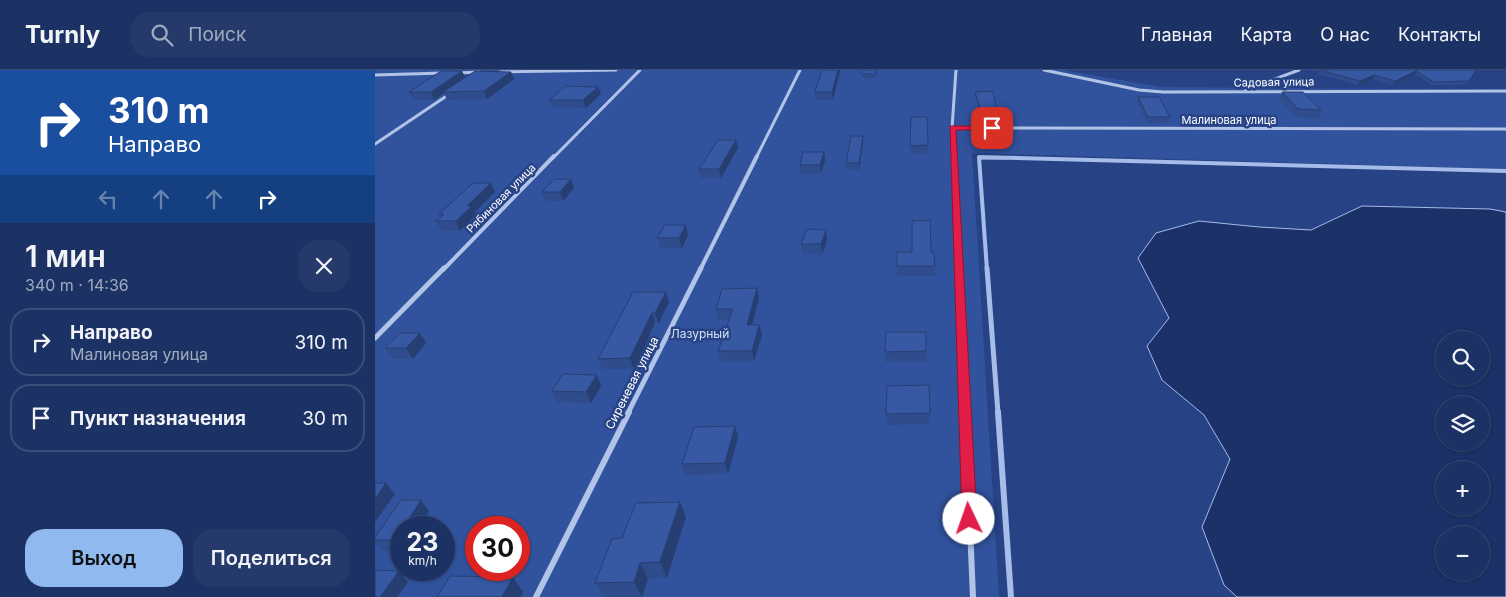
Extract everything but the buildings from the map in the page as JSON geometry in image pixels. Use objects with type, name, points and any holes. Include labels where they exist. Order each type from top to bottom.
[{"type":"street","points":[[491,72],[616,70]]},
{"type":"street","name":"Рябиновая улица","points":[[375,338],[640,70]]},
{"type":"street","name":"Сиреневая улица","points":[[536,597],[800,70]]},
{"type":"street","points":[[956,70],[952,128],[973,597]]},
{"type":"street","name":"Садовая улица","points":[[1044,70],[1139,90],[1163,92],[1314,90],[1506,91]]},
{"type":"street","points":[[1057,73],[1063,70]]},
{"type":"street","points":[[1241,92],[1299,70]]},
{"type":"street","points":[[375,75],[483,71]]},
{"type":"street","points":[[473,78],[483,71]]},
{"type":"street","points":[[375,144],[457,89]]},
{"type":"street","name":"Малиновая улица","points":[[952,128],[1506,129]]},
{"type":"green space","name":"Лазурный","points":[[375,70],[1063,70],[1160,87],[1506,90],[1506,169],[972,153],[999,597],[375,597]]},
{"type":"shaded area","points":[[1362,206],[1490,209],[1506,212],[1506,597],[1237,597],[1224,585],[1202,527],[1230,459],[1204,415],[1162,380],[1147,346],[1169,318],[1138,258],[1156,233],[1199,221],[1311,230]]},
{"type":"waterway","points":[[979,158],[1007,158]]},
{"type":"waterway","points":[[979,158],[987,270]]},
{"type":"waterway","points":[[979,158],[1506,171]]},
{"type":"waterway","points":[[987,268],[998,413]]},
{"type":"waterway","points":[[998,412],[1011,597]]},
{"type":"route","points":[[969,519],[952,128],[992,128]]}]
